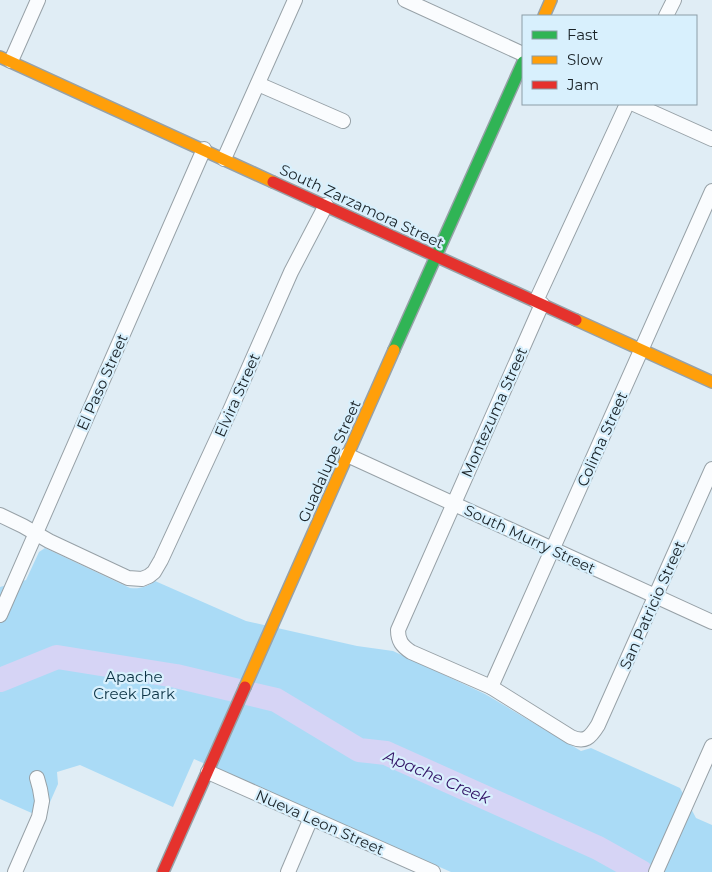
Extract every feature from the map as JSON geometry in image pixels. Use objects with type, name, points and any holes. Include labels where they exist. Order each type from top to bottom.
[{"type":"main road","points":[[544,15],[551,0]]},
{"type":"main road","name":"South Zarzamora Street","points":[[5,59],[712,382]]},
{"type":"main road","name":"Guadalupe Street","points":[[163,872],[522,64]]},
{"type":"street","points":[[5,59],[38,0]]},
{"type":"street","points":[[224,159],[295,0]]},
{"type":"street","points":[[405,0],[423,4],[522,54]]},
{"type":"street","points":[[666,15],[674,0]]},
{"type":"street","points":[[258,84],[343,121]]},
{"type":"street","name":"Montezuma Street","points":[[491,688],[403,647],[398,637],[398,630],[627,105]]},
{"type":"street","points":[[636,105],[712,139]]},
{"type":"street","name":"El Paso Street","points":[[3,609],[204,149]]},
{"type":"street","name":"Colima Street","points":[[491,688],[712,191]]},
{"type":"street","name":"Elvira Street","points":[[36,533],[128,578],[142,579],[154,572],[228,415],[291,272],[326,205]]},
{"type":"street","name":"South Murry Street","points":[[348,455],[712,622]]},
{"type":"street","name":"San Patricio Street","points":[[491,688],[570,737],[579,740],[586,738],[594,732],[712,469]]},
{"type":"street","points":[[0,515],[36,533]]},
{"type":"street","points":[[656,872],[712,746]]},
{"type":"street","name":"Nueva Leon Street","points":[[208,772],[312,818],[412,868],[433,872]]},
{"type":"street","points":[[15,872],[39,817],[42,801],[37,778]]},
{"type":"street","points":[[288,872],[312,818]]},
{"type":"green space","name":"Apache Creek Park","points":[[45,548],[130,588],[143,587],[155,581],[246,621],[357,646],[393,651],[485,694],[581,751],[591,748],[680,788],[696,818],[712,825],[712,872],[451,872],[194,759],[173,807],[80,765],[57,772],[58,784],[43,818],[0,799],[0,587],[26,580],[39,552]]},
{"type":"waterway","name":"Apache Creek","points":[[0,680],[57,657],[176,676],[276,700],[359,750],[386,753],[598,848],[641,872]]},
{"type":"traffic: fast","points":[[394,350],[522,64]]},
{"type":"traffic: slow","points":[[544,15],[551,0]]},
{"type":"traffic: slow","points":[[0,57],[273,182]]},
{"type":"traffic: slow","points":[[576,320],[712,382]]},
{"type":"traffic: slow","points":[[245,687],[394,350]]},
{"type":"traffic: jam","points":[[273,182],[576,320]]},
{"type":"traffic: jam","points":[[163,872],[245,687]]}]
